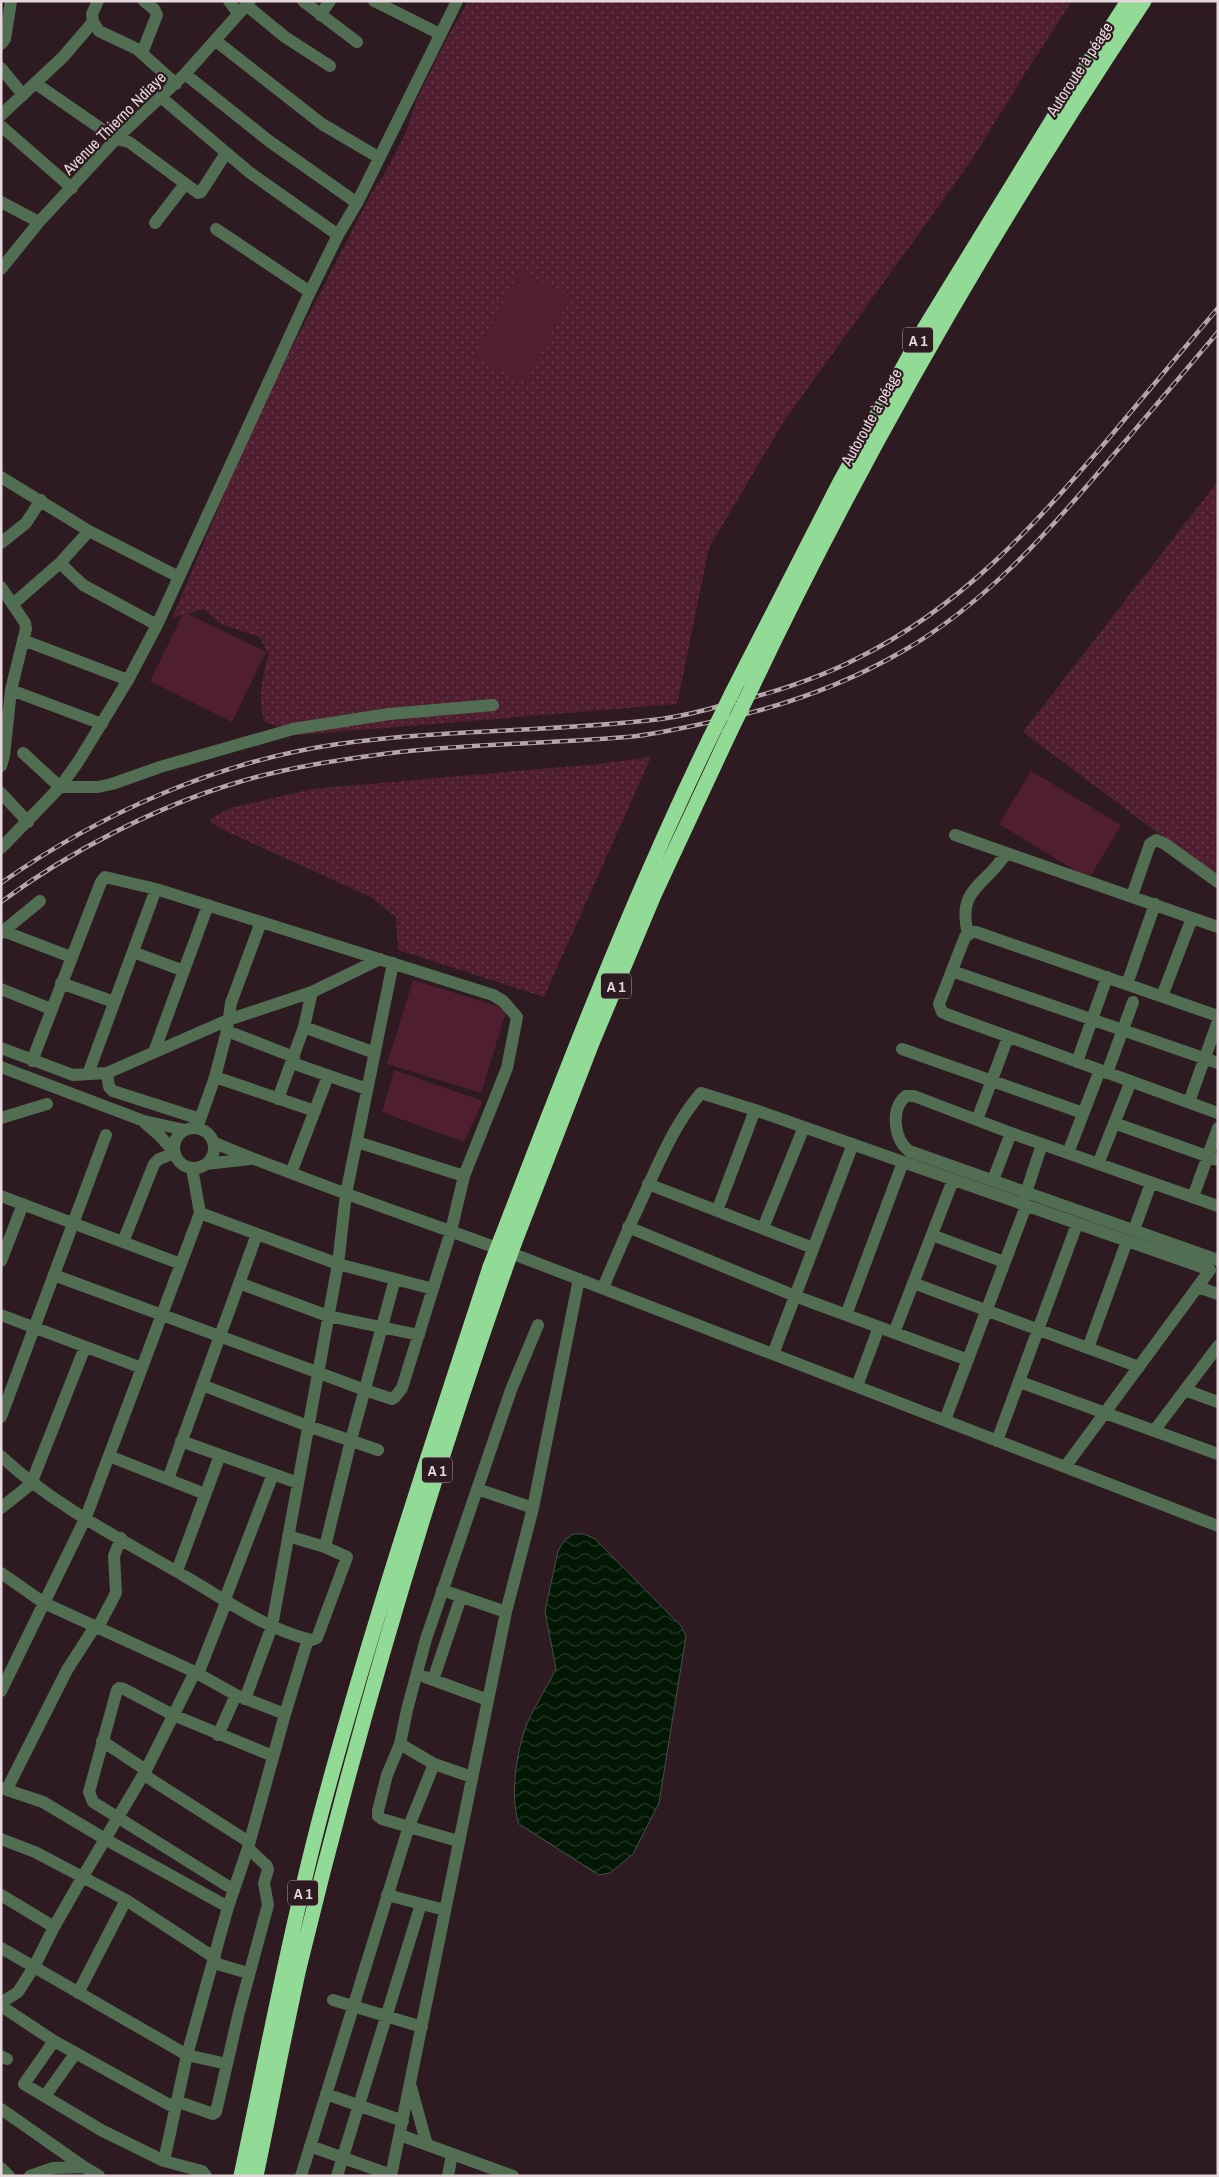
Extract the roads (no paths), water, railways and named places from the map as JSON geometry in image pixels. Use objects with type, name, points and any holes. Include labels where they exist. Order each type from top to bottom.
[{"type":"highway","name":"A 1","points":[[241,2176],[321,1813],[347,1717],[421,1476],[606,971],[676,809],[732,693],[836,488],[924,329],[1128,1]]},
{"type":"highway","name":"Autoroute à péage","points":[[508,1241],[654,895],[804,578],[936,337],[1092,79],[1144,1]]},
{"type":"highway","name":"A 1","points":[[256,2176],[300,1965],[347,1785],[497,1269]]},
{"type":"street","points":[[1,44],[5,39],[11,1]]},
{"type":"street","points":[[98,1],[92,14],[93,22],[99,31],[142,52],[357,203]]},
{"type":"street","points":[[142,52],[157,15],[154,9],[144,1]]},
{"type":"street","points":[[229,1],[245,7],[330,66]]},
{"type":"street","points":[[302,1],[357,42]]},
{"type":"street","points":[[320,15],[330,1]]},
{"type":"street","points":[[374,1],[440,34]]},
{"type":"street","points":[[1,848],[60,787],[78,762],[128,680],[157,625],[310,292],[338,235],[357,203],[378,157],[457,1]]},
{"type":"street","name":"Avenue Thierno Ndiaye","points":[[1,269],[39,222],[116,139],[181,79],[245,7]]},
{"type":"street","points":[[1,115],[63,57],[93,22]]},
{"type":"street","points":[[216,40],[322,124],[378,157]]},
{"type":"street","points":[[1,68],[23,95]]},
{"type":"street","points":[[35,83],[116,139],[129,142],[198,193],[226,154]]},
{"type":"street","points":[[162,98],[226,154],[338,235]]},
{"type":"street","points":[[1,126],[72,188]]},
{"type":"street","points":[[155,223],[185,184]]},
{"type":"street","points":[[1,202],[39,222]]},
{"type":"street","points":[[216,229],[310,292]]},
{"type":"street","points":[[1,477],[89,531],[179,577]]},
{"type":"street","points":[[1,543],[26,523],[41,500]]},
{"type":"street","points":[[13,604],[60,563],[89,531]]},
{"type":"street","points":[[60,563],[83,585],[157,625]]},
{"type":"street","points":[[1,587],[25,623],[26,629],[11,690],[4,756],[1,766]]},
{"type":"street","points":[[23,640],[128,680]]},
{"type":"street","points":[[11,690],[102,724]]},
{"type":"street","points":[[23,753],[60,787],[98,787],[112,784],[160,766],[292,729],[389,714],[493,705]]},
{"type":"street","points":[[1,793],[28,822]]},
{"type":"street","points":[[955,835],[1218,927]]},
{"type":"street","points":[[1132,896],[1150,844],[1156,840],[1165,844],[1218,882]]},
{"type":"street","points":[[968,934],[964,913],[973,890],[999,865],[1006,853]]},
{"type":"street","points":[[32,1061],[71,957],[101,882],[105,877],[156,889],[493,995],[503,1001],[517,1018],[507,1068],[464,1176],[451,1231],[402,1388],[392,1399],[54,1275]]},
{"type":"street","points":[[88,1074],[156,889]]},
{"type":"street","points":[[40,900],[2,932],[71,957]]},
{"type":"street","points":[[1127,984],[1155,904]]},
{"type":"street","points":[[154,1052],[208,905]]},
{"type":"street","points":[[1162,996],[1192,918]]},
{"type":"street","points":[[174,1153],[176,1139],[194,1126],[215,1077],[231,1003],[261,922]]},
{"type":"street","points":[[1218,1016],[976,932],[968,934],[963,941],[940,1004],[942,1012],[1218,1113]]},
{"type":"street","points":[[132,952],[184,971]]},
{"type":"street","points":[[1,1048],[72,1075],[108,1073],[154,1052],[227,1026],[312,992],[380,959]]},
{"type":"street","points":[[218,1735],[240,1697],[272,1626],[338,1264],[346,1194],[393,963]]},
{"type":"street","points":[[952,971],[1218,1063]]},
{"type":"street","points":[[1077,1062],[1091,1019],[1108,978]]},
{"type":"street","points":[[61,983],[114,1002]]},
{"type":"street","points":[[1,989],[51,1008]]},
{"type":"street","points":[[278,1099],[304,1027],[312,992]]},
{"type":"street","points":[[1068,1153],[1083,1113],[1123,1030],[1133,1002]]},
{"type":"street","points":[[1189,1102],[1218,1021]]},
{"type":"street","points":[[227,1026],[293,1060],[328,1076],[367,1090]]},
{"type":"street","points":[[304,1027],[374,1053]]},
{"type":"street","points":[[977,1120],[1008,1037]]},
{"type":"street","points":[[902,1049],[1083,1113]]},
{"type":"street","points":[[1,1067],[144,1121],[194,1126]]},
{"type":"street","points":[[108,1073],[109,1086],[113,1091],[194,1126],[206,1132],[214,1142],[250,1159],[603,1288],[1218,1526]]},
{"type":"street","points":[[291,1173],[328,1076]]},
{"type":"street","points":[[215,1077],[315,1111]]},
{"type":"street","points":[[1098,1164],[1131,1081]]},
{"type":"street","points":[[603,1288],[628,1226],[648,1184],[678,1125],[701,1093],[853,1144],[1210,1270],[1065,1467]]},
{"type":"street","points":[[1218,1206],[1011,1133],[910,1095],[906,1096],[900,1103],[896,1126],[900,1142],[909,1151],[1218,1260]]},
{"type":"street","points":[[1,1118],[47,1104]]},
{"type":"street","points":[[716,1210],[755,1110]]},
{"type":"street","points":[[144,1121],[160,1136],[183,1165],[192,1168],[206,1164],[250,1159]]},
{"type":"street","points":[[1114,1123],[1213,1158]]},
{"type":"street","points":[[763,1228],[804,1127]]},
{"type":"street","points":[[1192,1197],[1213,1158],[1218,1128]]},
{"type":"street","points":[[993,1180],[1011,1133]]},
{"type":"street","points":[[1,1417],[106,1135]]},
{"type":"street","points":[[206,1164],[212,1156],[214,1142]]},
{"type":"street","points":[[357,1142],[464,1176]]},
{"type":"street","points":[[773,1354],[853,1144]]},
{"type":"street","points":[[945,1420],[1004,1262],[1024,1205],[1042,1144]]},
{"type":"street","points":[[123,1242],[154,1164],[159,1159],[174,1153]]},
{"type":"street","points":[[846,1315],[903,1162]]},
{"type":"street","points":[[2,1686],[86,1517],[200,1214],[192,1168]]},
{"type":"street","points":[[894,1333],[954,1180]]},
{"type":"street","points":[[1134,1230],[1150,1183]]},
{"type":"street","points":[[648,1184],[814,1248]]},
{"type":"street","points":[[1,1196],[181,1264]]},
{"type":"street","points":[[1,1261],[23,1204]]},
{"type":"street","points":[[200,1214],[338,1264],[433,1289]]},
{"type":"street","points":[[997,1441],[1078,1224]]},
{"type":"street","points":[[628,1226],[795,1296],[968,1360]]},
{"type":"street","points":[[168,1479],[257,1234]]},
{"type":"street","points":[[932,1235],[1004,1262]]},
{"type":"street","points":[[1088,1348],[1127,1241]]},
{"type":"street","points":[[325,1547],[351,1440],[395,1279]]},
{"type":"street","points":[[310,2146],[391,2175],[506,1612],[533,1508],[579,1279]]},
{"type":"street","points":[[239,1283],[328,1316],[419,1335]]},
{"type":"street","points":[[913,1283],[1138,1367]]},
{"type":"street","points":[[1198,1287],[1218,1294]]},
{"type":"street","points":[[1,1315],[142,1368]]},
{"type":"street","points":[[458,1841],[382,1819],[377,1814],[387,1775],[400,1744],[416,1674],[442,1590],[511,1390],[538,1325]]},
{"type":"street","points":[[857,1386],[879,1327]]},
{"type":"street","points":[[1154,1431],[1218,1346]]},
{"type":"street","points":[[1,1508],[32,1484],[85,1347]]},
{"type":"street","points":[[1020,1382],[1218,1454]]},
{"type":"street","points":[[202,1385],[308,1426],[378,1450]]},
{"type":"street","points":[[1185,1390],[1218,1402]]},
{"type":"street","points":[[181,1441],[298,1483]]},
{"type":"street","points":[[178,1571],[220,1455]]},
{"type":"street","points":[[1,1456],[32,1484],[121,1538],[272,1626],[312,1640],[316,1638],[347,1560],[344,1555],[325,1547],[288,1536]]},
{"type":"street","points":[[109,1456],[206,1494]]},
{"type":"street","points":[[102,1741],[145,1773],[248,1845],[268,1870],[264,1883],[268,1905],[248,1974],[214,2114],[176,2105],[75,2054],[54,2042],[2,2003],[18,1992],[34,1967],[82,1878],[145,1773],[172,1715],[197,1673],[273,1474]]},
{"type":"street","points":[[477,1489],[533,1508]]},
{"type":"street","points":[[121,1538],[114,1556],[116,1593],[67,1670],[4,1788],[43,1802],[105,1839],[228,1907]]},
{"type":"street","points":[[1,1573],[44,1603],[95,1628],[114,1634],[197,1673],[240,1697],[285,1714]]},
{"type":"street","points":[[442,1590],[506,1612]]},
{"type":"street","points":[[433,1680],[461,1597]]},
{"type":"street","points":[[169,2167],[176,2105],[187,2055],[228,1907],[308,1639]]},
{"type":"street","points":[[416,1674],[488,1700]]},
{"type":"street","points":[[234,1890],[207,1875],[93,1802],[89,1797],[89,1792],[102,1741],[119,1688],[172,1715],[272,1756]]},
{"type":"street","points":[[400,1744],[434,1764],[472,1777]]},
{"type":"street","points":[[301,2176],[408,1826],[434,1764]]},
{"type":"street","points":[[1,1839],[35,1852],[126,1900],[214,1960],[248,1974]]},
{"type":"street","points":[[1,1895],[54,1927]]},
{"type":"street","points":[[387,1895],[445,1910]]},
{"type":"street","points":[[78,1993],[126,1900]]},
{"type":"street","points":[[337,2176],[422,1904]]},
{"type":"street","points":[[1,1948],[187,2055],[227,2064]]},
{"type":"street","points":[[333,2000],[422,2027]]},
{"type":"street","points":[[54,2042],[23,2082],[26,2086],[169,2167],[202,2171],[206,2176]]},
{"type":"street","points":[[45,2096],[75,2054]]},
{"type":"street","points":[[410,2084],[427,2145]]},
{"type":"street","points":[[326,2094],[402,2121]]},
{"type":"street","points":[[1,2109],[99,2176]]},
{"type":"street","points":[[400,2135],[513,2176]]},
{"type":"street","points":[[448,2176],[452,2154]]},
{"type":"street","points":[[30,2176],[52,2168],[84,2167]]},
{"type":"street","points":[[1,2168],[9,2176]]},
{"type":"water","points":[[573,1534],[584,1534],[595,1539],[681,1626],[686,1636],[659,1803],[633,1854],[610,1873],[599,1875],[519,1824],[515,1800],[518,1755],[525,1728],[556,1669],[545,1611],[558,1551],[564,1541]]},
{"type":"railway","points":[[1,883],[79,834],[119,813],[204,777],[248,763],[293,752],[378,739],[580,726],[669,718],[774,691],[840,667],[894,638],[930,615],[994,562],[1024,533],[1081,471],[1218,308]]},
{"type":"railway","points":[[1,902],[56,865],[115,832],[177,804],[239,782],[314,764],[391,753],[452,747],[606,739],[680,729],[783,704],[832,686],[880,664],[932,633],[960,613],[1011,568],[1082,492],[1218,332]]}]
